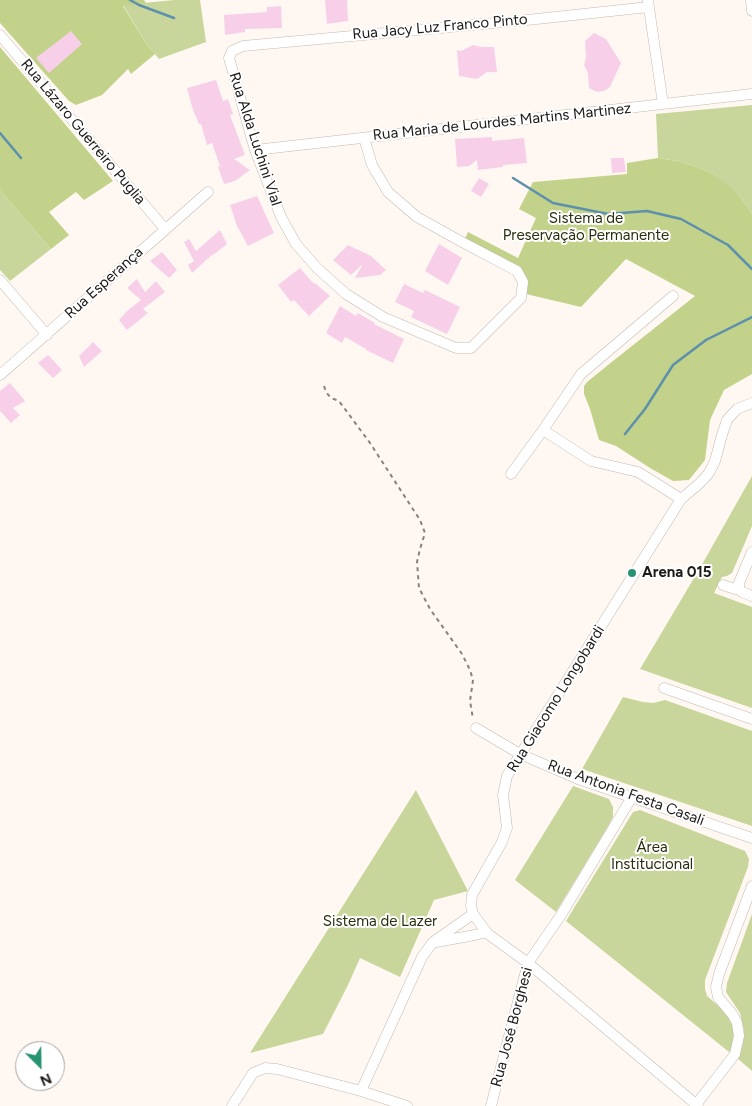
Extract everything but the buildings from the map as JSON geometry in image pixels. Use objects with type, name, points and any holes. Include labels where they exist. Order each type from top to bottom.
[{"type":"street","points":[[751,0],[752,11]]},
{"type":"street","points":[[648,4],[664,104]]},
{"type":"street","name":"Rua Jacy Luz Franco Pinto","points":[[232,51],[243,46],[527,20],[648,4]]},
{"type":"street","name":"Rua Lázaro Guerreiro Puglia","points":[[0,35],[165,229]]},
{"type":"street","name":"Rua Alda Luchini Vial","points":[[232,51],[229,58],[255,150],[281,218],[296,244],[317,268],[346,294],[383,316],[456,348],[471,348],[522,298],[523,282],[516,271],[417,217],[388,192],[372,166],[364,138]]},
{"type":"street","name":"Rua Maria de Lourdes Martins Martinez","points":[[255,150],[751,94]]},
{"type":"street","name":"Rua Esperança","points":[[0,375],[208,192]]},
{"type":"street","points":[[0,280],[47,335]]},
{"type":"street","points":[[510,474],[581,374],[673,296]]},
{"type":"street","name":"Rua Giacomo Longobardi","points":[[474,914],[471,906],[472,895],[502,842],[507,828],[503,795],[507,776],[681,499],[709,473],[715,461],[727,420],[737,409],[752,403]]},
{"type":"street","points":[[543,430],[591,462],[638,472],[681,499]]},
{"type":"street","points":[[752,552],[739,583],[742,592],[752,596]]},
{"type":"street","points":[[723,585],[735,589],[740,588]]},
{"type":"street","points":[[664,688],[752,719]]},
{"type":"street","name":"Rua Antonia Festa Casali","points":[[476,728],[520,754],[578,778],[752,838]]},
{"type":"street","name":"Rua José Borghesi","points":[[491,1106],[528,963],[561,915],[632,798]]},
{"type":"street","points":[[361,1092],[422,957],[433,942],[474,914],[486,932],[528,963],[697,1105],[735,1054],[739,1036],[737,1023],[718,996],[716,987],[719,974],[752,886]]},
{"type":"street","points":[[433,942],[486,932]]},
{"type":"street","points":[[232,1106],[253,1073],[265,1068],[277,1069],[406,1106]]},
{"type":"path","points":[[324,386],[331,398],[339,401],[356,424],[420,520],[425,532],[418,562],[419,588],[430,609],[462,654],[470,670],[473,680],[470,708],[476,728]]},
{"type":"green space","points":[[0,0],[144,0],[146,3],[123,6],[145,42],[155,54],[131,74],[128,69],[102,95],[76,105],[69,101],[0,23]]},
{"type":"green space","points":[[174,0],[200,0],[206,42],[159,59],[145,42],[123,5]]},
{"type":"green space","points":[[0,47],[113,181],[84,200],[76,192],[49,212],[69,235],[51,249],[0,190]]},
{"type":"green space","points":[[752,105],[752,214],[742,199],[715,175],[678,161],[658,158],[656,114]]},
{"type":"green space","name":"Sistema de Preservação Permanente","points":[[658,158],[678,161],[715,175],[742,199],[752,214],[752,374],[724,390],[710,420],[705,460],[689,480],[673,481],[616,446],[599,440],[584,394],[584,386],[695,296],[626,259],[581,307],[526,294],[527,278],[519,267],[465,239],[468,232],[518,258],[536,218],[519,209],[533,182],[627,174],[627,163]]},
{"type":"green space","points":[[0,190],[51,249],[10,281],[0,270]]},
{"type":"green space","points":[[752,476],[752,526],[732,573],[722,577],[714,593],[752,607],[752,708],[640,669]]},
{"type":"green space","points":[[623,697],[653,703],[665,700],[752,731],[752,826],[582,769]]},
{"type":"green space","points":[[573,786],[609,799],[613,807],[613,817],[556,912],[515,880]]},
{"type":"green space","name":"Sistema de Lazer","points":[[416,790],[468,891],[434,900],[400,977],[360,958],[323,1034],[250,1053]]},
{"type":"green space","name":"Área Institucional","points":[[640,810],[745,851],[749,859],[748,867],[705,980],[707,996],[722,1009],[732,1025],[734,1045],[729,1052],[566,921],[633,812]]},
{"type":"green space","points":[[752,914],[752,1071],[737,1058],[744,1031],[740,1013],[726,992],[727,983]]},
{"type":"waterway","points":[[130,0],[174,18]]},
{"type":"waterway","points":[[0,133],[21,158]]},
{"type":"waterway","points":[[513,178],[553,203],[608,214],[647,211],[681,219],[728,245],[752,269]]},
{"type":"waterway","points":[[625,434],[645,409],[673,365],[706,340],[752,317]]},
{"type":"place","name":"Arena 015","points":[[632,573]]}]
